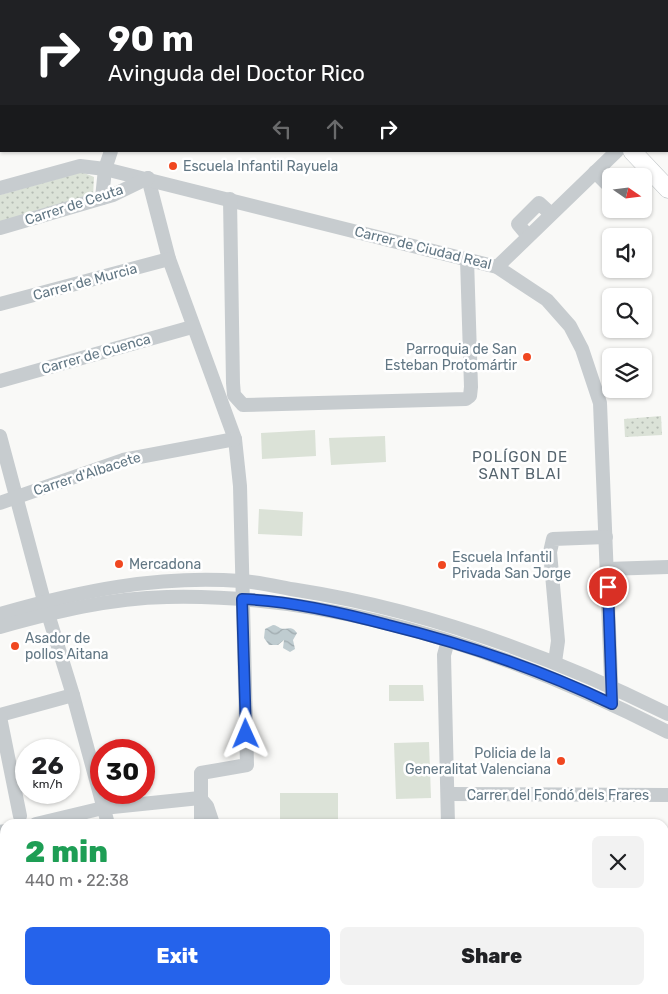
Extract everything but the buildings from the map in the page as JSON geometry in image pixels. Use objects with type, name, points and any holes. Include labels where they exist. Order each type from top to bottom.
[{"type":"main road","points":[[633,152],[668,189]]},
{"type":"street","points":[[102,198],[111,152]]},
{"type":"street","points":[[497,267],[616,152]]},
{"type":"street","name":"Carrer de Ciudad Real","points":[[0,188],[80,166],[106,169],[497,267],[547,300],[570,326],[582,348],[600,403],[612,704]]},
{"type":"street","points":[[596,172],[602,178]]},
{"type":"street","points":[[148,178],[170,259],[192,327],[234,439],[240,486],[247,765],[201,773],[201,819]]},
{"type":"street","name":"Carrer de Ceuta","points":[[0,228],[102,198],[148,178]]},
{"type":"street","points":[[230,199],[233,383],[234,395],[243,405],[466,398],[470,396],[467,259]]},
{"type":"street","name":"Carrer de Murcia","points":[[0,304],[170,259]]},
{"type":"street","name":"Carrer de Cuenca","points":[[0,382],[192,327]]},
{"type":"street","points":[[0,436],[106,819]]},
{"type":"street","name":"Carrer d'Albacete","points":[[0,503],[122,460],[234,439]]},
{"type":"street","points":[[555,662],[558,641],[550,552],[553,539],[606,537]]},
{"type":"street","points":[[607,569],[668,567]]},
{"type":"street","points":[[0,627],[94,589],[163,581],[242,581],[334,595],[419,617],[555,662],[612,686],[668,714]]},
{"type":"street","points":[[0,614],[46,607],[166,597],[271,600],[354,616],[448,641],[552,678],[612,704],[668,732]]},
{"type":"street","points":[[448,819],[444,655],[448,641],[456,636],[461,636],[496,647],[510,646]]},
{"type":"street","points":[[20,816],[0,716],[73,695]]},
{"type":"street","name":"Carrer del Fondó dels Frares","points":[[448,794],[668,795]]},
{"type":"street","points":[[57,819],[103,808],[200,798]]},
{"type":"street","points":[[200,798],[207,806],[211,819]]},
{"type":"shaded area","points":[[82,172],[94,177],[93,197],[0,222],[0,195]]},
{"type":"shaded area","points":[[661,416],[662,435],[625,437],[624,419]]},
{"type":"shaded area","points":[[315,430],[316,456],[262,459],[261,433]]},
{"type":"shaded area","points":[[385,436],[386,462],[331,465],[329,438]]},
{"type":"shaded area","points":[[259,509],[303,512],[302,536],[258,534]]},
{"type":"shaded area","points":[[389,685],[423,685],[424,701],[389,701]]},
{"type":"shaded area","points":[[429,742],[431,798],[396,799],[394,743]]},
{"type":"shaded area","points":[[280,793],[338,793],[338,819],[280,819]]},
{"type":"water","points":[[273,625],[282,629],[291,628],[295,630],[297,633],[293,640],[295,649],[290,652],[283,648],[284,640],[278,645],[269,645],[264,638],[265,629]]},
{"type":"place","name":"Escuela Infantil Rayuela","points":[[173,166]]},
{"type":"place","name":"Parroquia de San Esteban Protomártir","points":[[527,357]]},
{"type":"place","name":"Mercadona","points":[[119,564]]},
{"type":"place","name":"Escuela Infantil Privada San Jorge","points":[[442,565]]},
{"type":"place","name":"Asador de pollos Aitana","points":[[15,646]]},
{"type":"place","name":"Policia de la Generalitat Valenciana","points":[[561,761]]},
{"type":"district","name":"POLÍGON DE SANT BLAI","points":[[520,466]]},
{"type":"route","points":[[246,734],[244,610],[242,599],[271,600],[354,616],[428,635],[538,672],[612,704],[608,587]]}]
